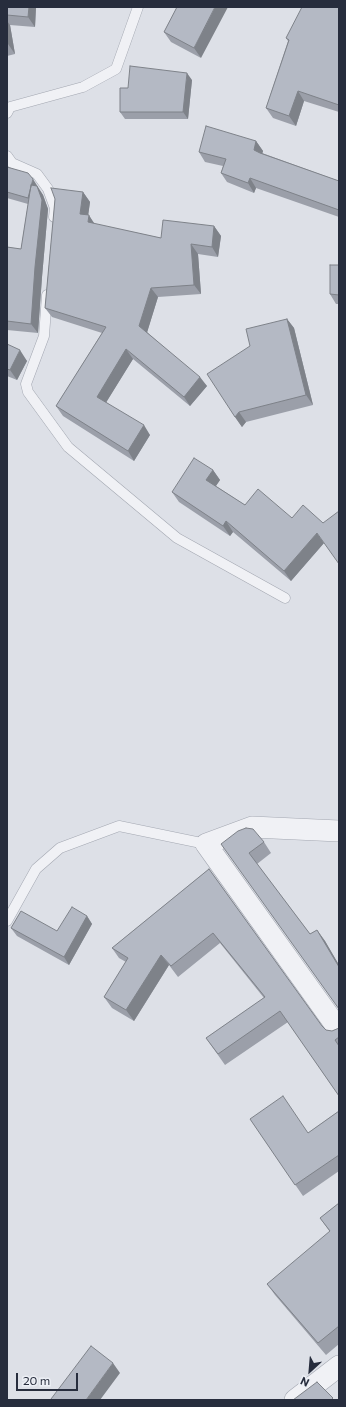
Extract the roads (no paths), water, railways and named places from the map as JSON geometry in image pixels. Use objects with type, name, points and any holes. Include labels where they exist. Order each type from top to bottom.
[{"type":"street","points":[[339,831],[252,827],[206,844],[339,1030]]},
{"type":"street","points":[[295,1400],[339,1366]]},
{"type":"lane","points":[[7,113],[10,108],[83,88],[116,69],[138,7]]},
{"type":"lane","points":[[7,156],[12,163],[37,174],[48,189],[55,208],[53,231]]},
{"type":"lane","points":[[48,284],[44,336],[26,384],[28,392],[68,447],[177,538],[285,598]]},
{"type":"lane","points":[[7,922],[36,870],[60,848],[119,826],[206,844]]}]
